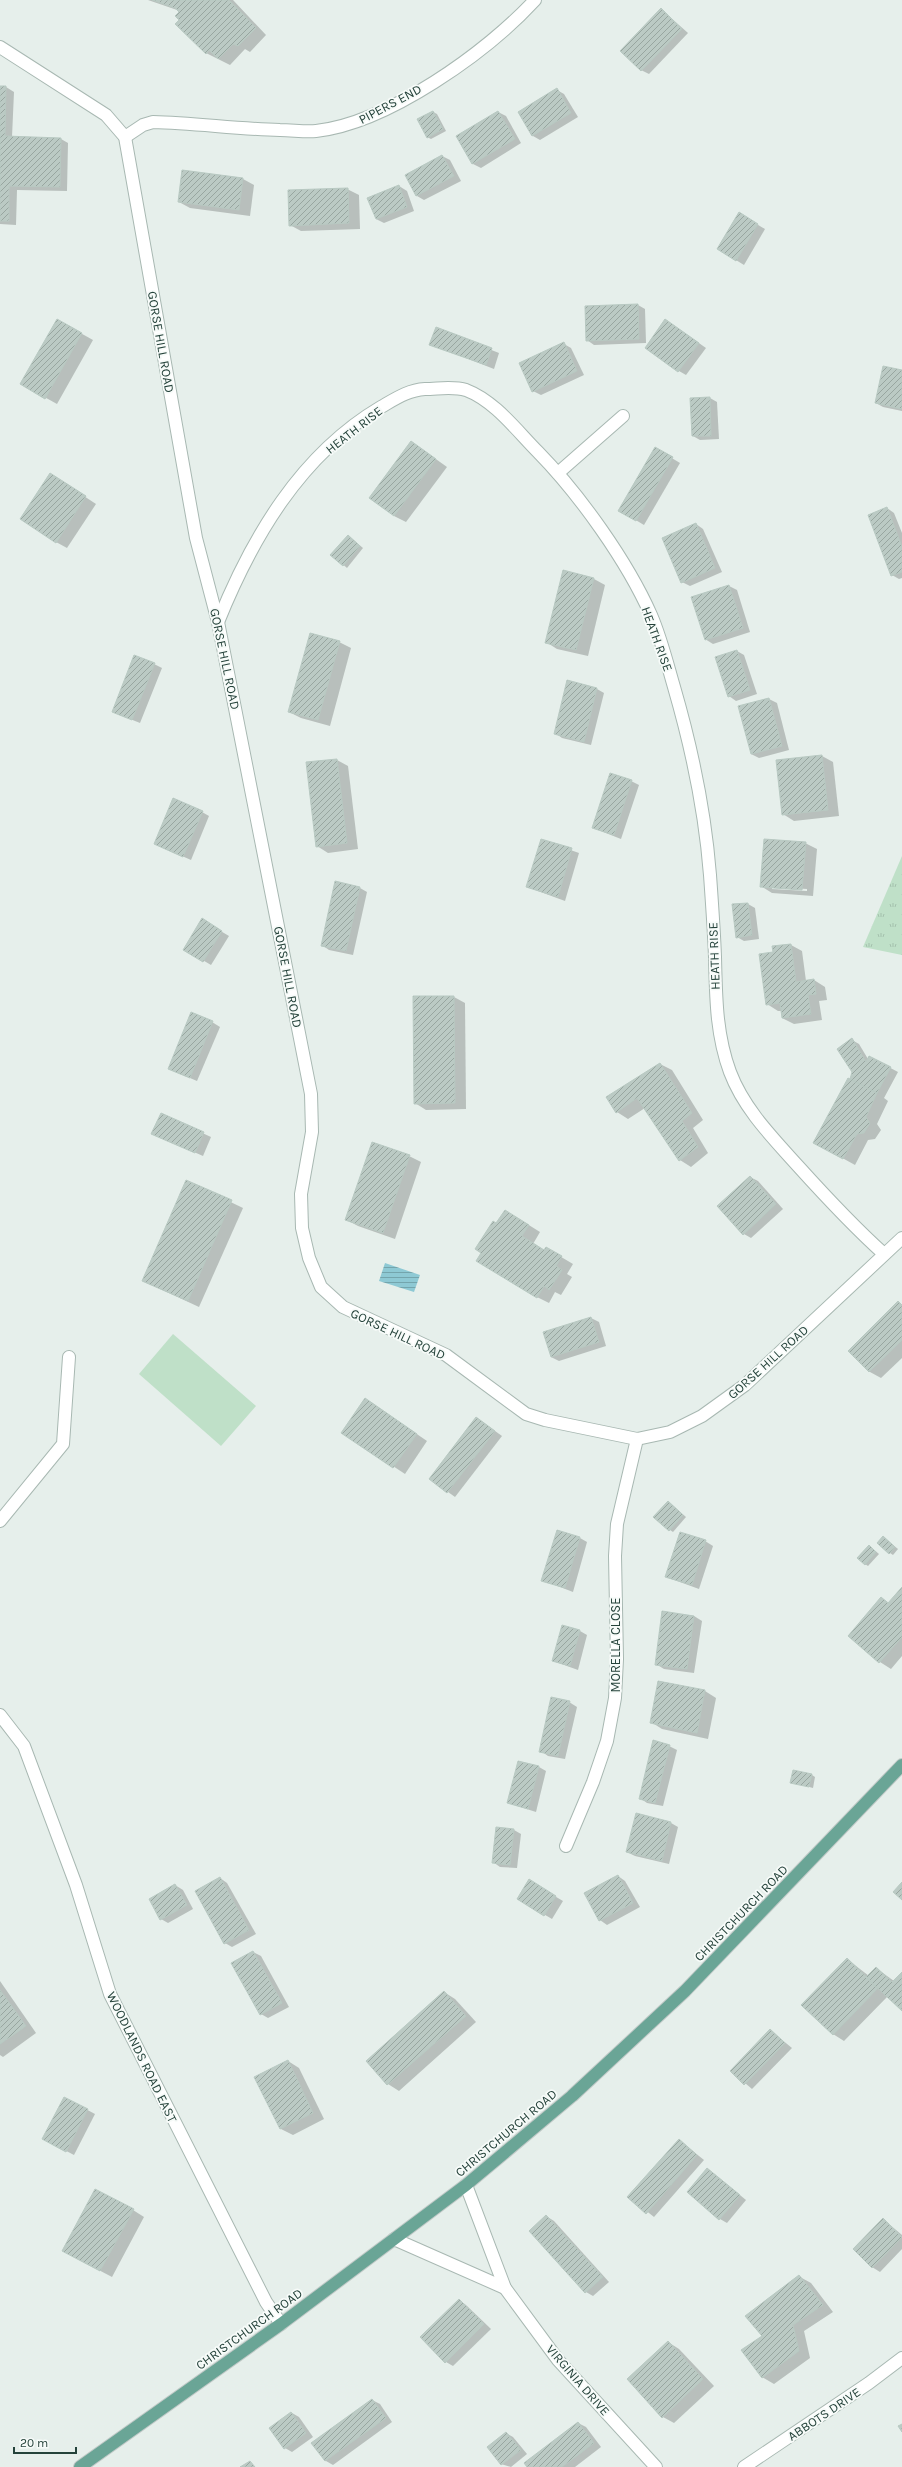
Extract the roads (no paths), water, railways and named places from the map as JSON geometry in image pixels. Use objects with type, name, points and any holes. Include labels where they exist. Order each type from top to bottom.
[{"type":"main road","name":"CHRISTCHURCH ROAD","points":[[80,2467],[281,2324],[466,2185],[572,2096],[685,1991],[902,1765]]},
{"type":"street","name":"PIPERS END","points":[[125,137],[143,125],[153,122],[316,131],[351,124],[386,108],[449,72],[493,38],[535,0]]},
{"type":"street","points":[[0,47],[106,115],[125,137]]},
{"type":"street","name":"GORSE HILL ROAD","points":[[125,137],[196,538],[218,622],[311,1094],[312,1132],[301,1194],[302,1228],[309,1258],[321,1287],[343,1307],[376,1324],[428,1345],[446,1355],[526,1414],[545,1420],[638,1439],[670,1432],[724,1402],[745,1385],[902,1238]]},
{"type":"street","name":"HEATH RISE","points":[[218,622],[242,568],[277,506],[306,471],[336,441],[369,414],[415,390],[447,388],[464,390],[496,410],[558,473],[603,534],[636,585],[663,649],[680,709],[698,785],[708,843],[717,1026],[729,1069],[738,1092],[772,1137],[829,1200],[884,1254]]},
{"type":"street","points":[[558,473],[623,416]]},
{"type":"street","points":[[0,1521],[63,1444],[69,1358]]},
{"type":"street","name":"MORELLA CLOSE","points":[[566,1846],[593,1782],[607,1741],[615,1698],[617,1659],[615,1556],[617,1524],[638,1439]]},
{"type":"street","name":"WOODLANDS ROAD EAST","points":[[0,1714],[24,1746],[76,1885],[110,1994],[266,2302],[281,2324]]},
{"type":"street","name":"VIRGINIA DRIVE","points":[[466,2185],[505,2288],[558,2360],[656,2467]]},
{"type":"street","name":"VIRGINIA DRIVE","points":[[394,2239],[505,2288]]},
{"type":"street","name":"ABBOTS DRIVE","points":[[744,2467],[869,2383],[902,2358]]},
{"type":"water","points":[[385,1263],[420,1275],[414,1292],[379,1281]]}]
